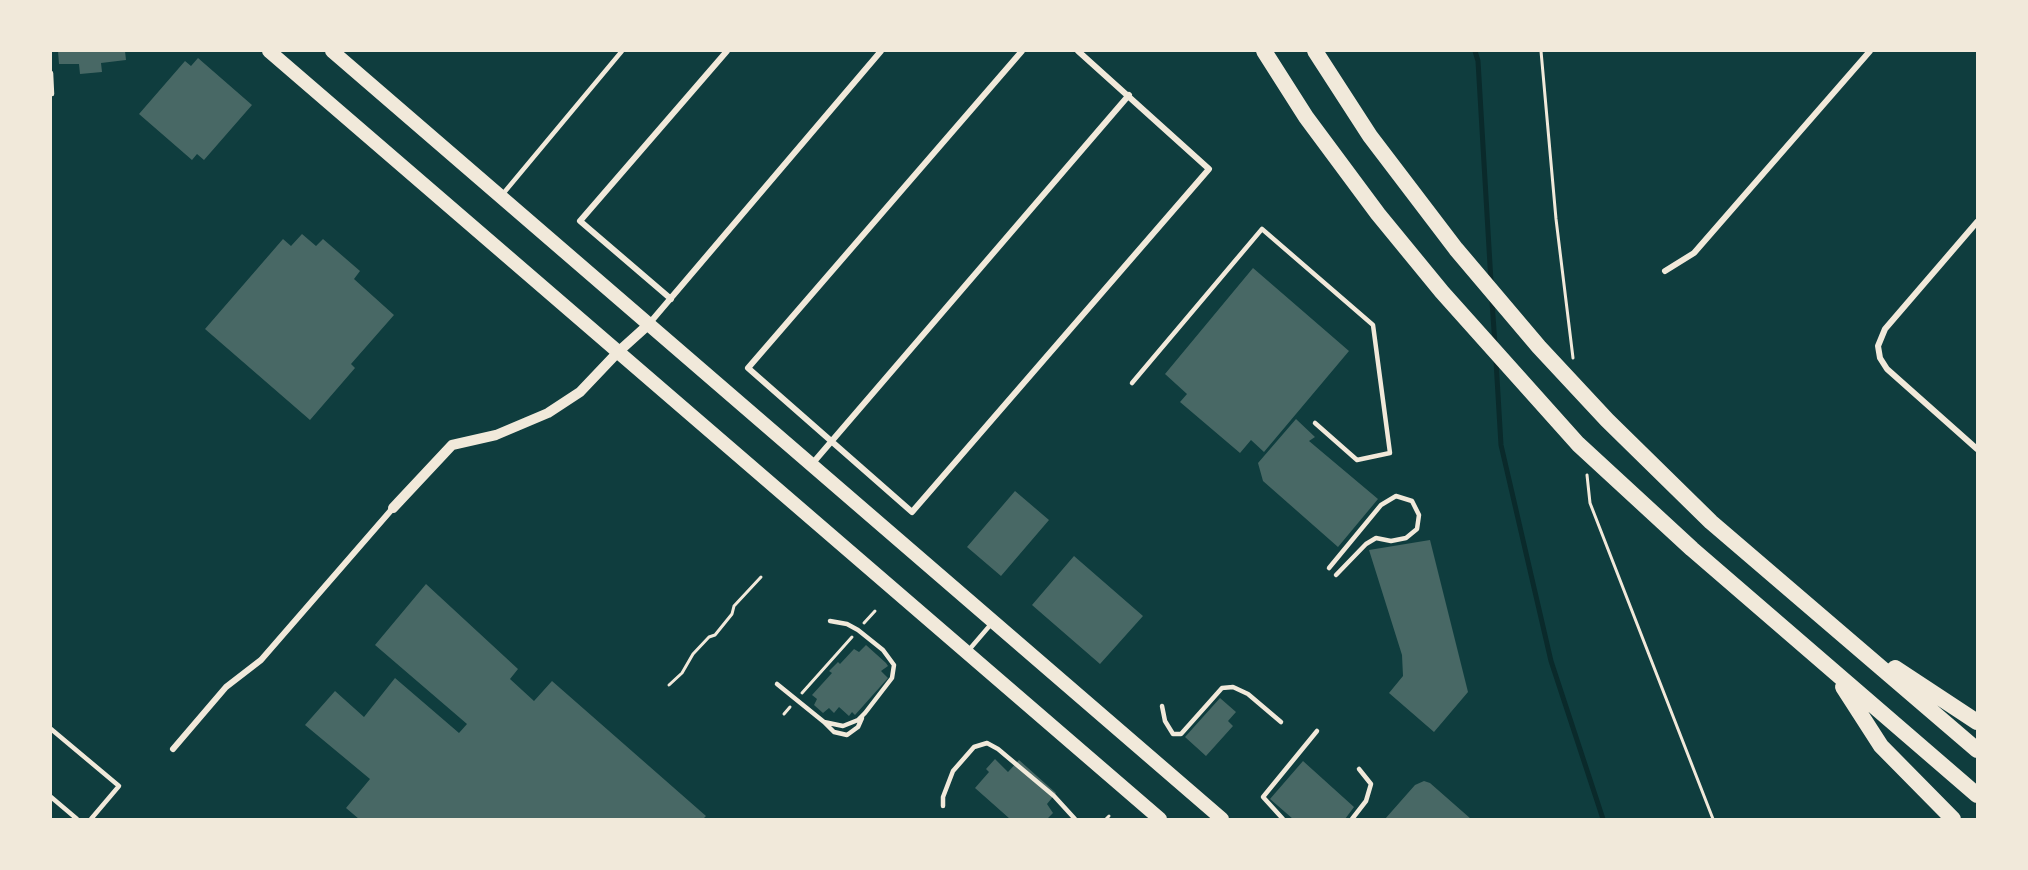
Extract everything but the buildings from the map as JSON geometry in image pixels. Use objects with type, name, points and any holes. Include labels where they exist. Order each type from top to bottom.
[{"type":"highway","points":[[1264,51],[1306,117],[1378,214],[1442,292],[1578,444],[1833,672],[1977,795]]},
{"type":"highway","points":[[1315,51],[1371,136],[1456,249],[1539,346],[1607,420],[1711,522],[1977,750]]},
{"type":"highway","points":[[1834,626],[1977,722]]},
{"type":"highway","points":[[1833,672],[1881,746],[1953,819]]},
{"type":"main road","points":[[269,51],[1160,819]]},
{"type":"main road","points":[[332,51],[1222,819]]},
{"type":"street","points":[[670,299],[580,221],[728,51]]},
{"type":"street","points":[[173,749],[226,687],[261,660],[393,508],[452,446],[496,435],[548,414],[580,392],[618,352],[648,325],[881,51]]},
{"type":"street","points":[[1022,51],[748,368],[912,512],[1209,168],[1078,51]]},
{"type":"street","points":[[1665,271],[1694,254],[1870,51]]},
{"type":"street","points":[[811,464],[1129,95]]},
{"type":"street","points":[[1977,222],[1885,329],[1878,346],[1880,358],[1887,369],[1977,449]]},
{"type":"lane","points":[[500,197],[622,51]]},
{"type":"lane","points":[[51,73],[52,94]]},
{"type":"lane","points":[[1132,383],[1262,229],[1373,325],[1390,453],[1357,460],[1315,423]]},
{"type":"lane","points":[[1329,568],[1382,505],[1396,496],[1412,501],[1419,515],[1417,529],[1406,538],[1391,541],[1376,538],[1366,544],[1336,575]]},
{"type":"lane","points":[[777,684],[834,732],[847,735],[858,727],[892,678],[894,665],[883,650],[858,630],[847,624],[830,621]]},
{"type":"lane","points":[[966,652],[993,621]]},
{"type":"lane","points":[[1162,706],[1165,721],[1173,734],[1181,734],[1222,688],[1233,687],[1248,694],[1281,722]]},
{"type":"lane","points":[[824,722],[843,726],[858,720],[865,714]]},
{"type":"lane","points":[[51,729],[119,786],[91,819]]},
{"type":"lane","points":[[1283,819],[1270,808],[1263,797],[1317,731]]},
{"type":"lane","points":[[944,806],[943,797],[952,771],[974,747],[987,743],[998,749],[1054,796],[1075,819]]},
{"type":"lane","points":[[1352,819],[1366,801],[1371,784],[1359,769]]},
{"type":"lane","points":[[51,796],[77,819]]},
{"type":"path","points":[[669,685],[682,673],[693,654],[709,637],[715,635],[732,614],[734,606],[761,577]]},
{"type":"path","points":[[784,714],[875,611]]},
{"type":"waterway","points":[[1475,51],[1478,61],[1491,282]]},
{"type":"waterway","points":[[1492,301],[1495,345]]},
{"type":"waterway","points":[[1496,361],[1501,445],[1551,661],[1603,819]]}]
